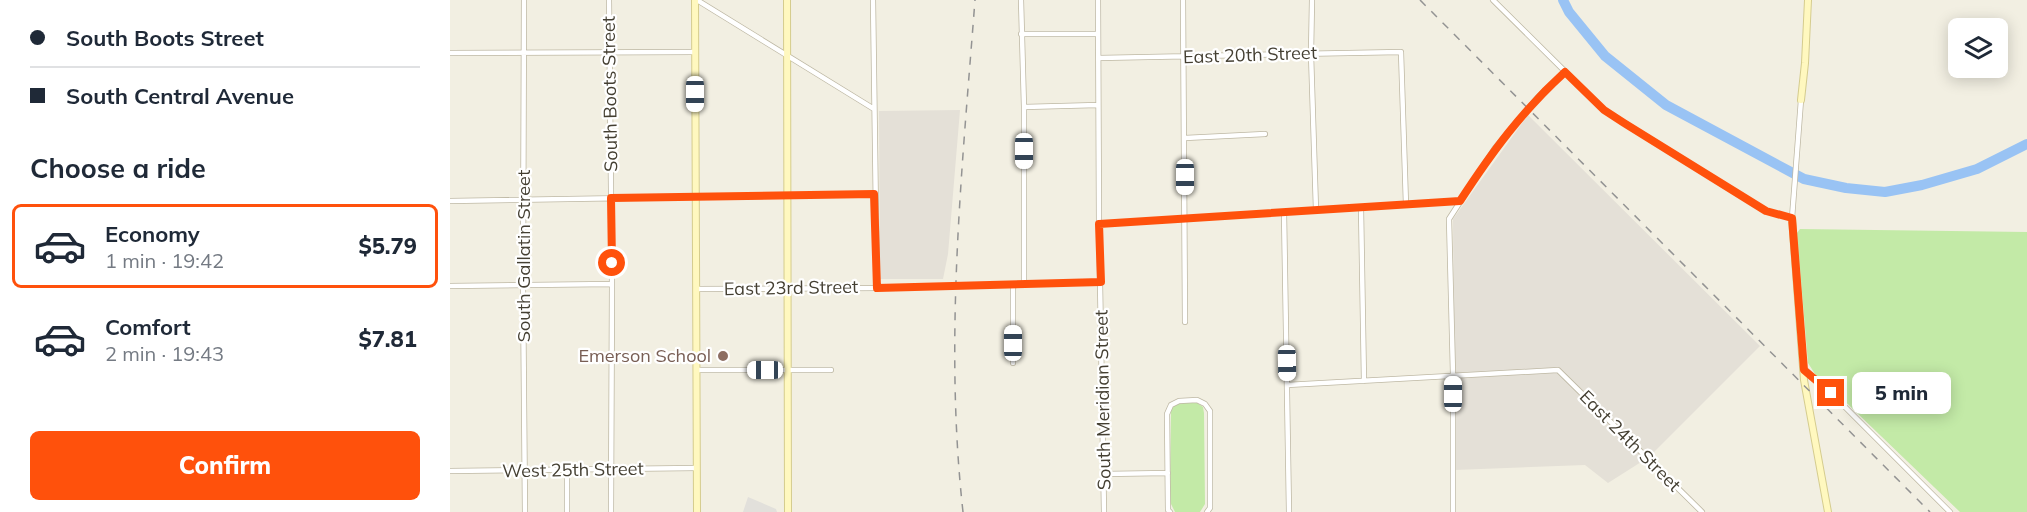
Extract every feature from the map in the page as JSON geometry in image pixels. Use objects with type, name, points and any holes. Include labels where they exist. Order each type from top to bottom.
[{"type":"main road","points":[[696,0],[697,512]]},
{"type":"main road","points":[[787,0],[788,512]]},
{"type":"main road","points":[[1801,99],[1808,0]]},
{"type":"main road","points":[[1792,218],[1805,387],[1828,512]]},
{"type":"street","name":"South Gallatin Street","points":[[524,0],[525,512]]},
{"type":"street","name":"South Boots Street","points":[[609,0],[612,284],[610,512]]},
{"type":"street","points":[[696,0],[874,109]]},
{"type":"street","points":[[873,0],[877,288]]},
{"type":"street","points":[[1021,0],[1024,107],[1024,283]]},
{"type":"street","name":"South Meridian Street","points":[[1098,0],[1104,512]]},
{"type":"street","points":[[1183,0],[1185,322]]},
{"type":"street","points":[[1312,0],[1311,54],[1316,210]]},
{"type":"street","points":[[1493,0],[1604,110],[1766,211],[1792,218],[1801,99]]},
{"type":"street","points":[[1021,34],[1098,34]]},
{"type":"street","points":[[450,53],[695,52]]},
{"type":"street","name":"East 20th Street","points":[[1099,58],[1401,52],[1406,205]]},
{"type":"street","points":[[1452,512],[1453,374],[1449,219],[1495,148],[1538,97],[1565,72]]},
{"type":"street","points":[[1024,107],[1098,105]]},
{"type":"street","points":[[1185,138],[1265,134]]},
{"type":"street","points":[[450,201],[874,194]]},
{"type":"street","points":[[1099,224],[1460,201]]},
{"type":"street","points":[[1361,208],[1364,381]]},
{"type":"street","points":[[1284,212],[1289,512]]},
{"type":"street","name":"East 23rd Street","points":[[698,289],[877,288],[1101,282]]},
{"type":"street","points":[[450,286],[612,284]]},
{"type":"street","points":[[1013,284],[1013,363]]},
{"type":"street","points":[[698,370],[831,370]]},
{"type":"street","name":"East 24th Street","points":[[1453,374],[1558,370],[1702,512]]},
{"type":"street","points":[[1804,370],[1831,393],[1950,512]]},
{"type":"street","points":[[1287,385],[1453,374]]},
{"type":"street","points":[[1170,512],[1168,510],[1167,414],[1171,405],[1179,401],[1197,400],[1205,404],[1210,411],[1210,508],[1207,512]]},
{"type":"street","name":"West 25th Street","points":[[450,471],[697,468]]},
{"type":"street","points":[[567,470],[567,512]]},
{"type":"street","points":[[1104,474],[1168,473]]},
{"type":"shaded area","points":[[960,110],[948,254],[943,279],[880,279],[879,111]]},
{"type":"shaded area","points":[[1528,115],[1760,346],[1649,457],[1608,483],[1585,465],[1455,470],[1453,219]]},
{"type":"shaded area","points":[[748,497],[776,509],[777,512],[743,512]]},
{"type":"green space","points":[[1800,229],[2027,232],[2027,512],[1960,512],[1817,377],[1808,363],[1797,233]]},
{"type":"green space","points":[[1196,402],[1203,407],[1204,413],[1205,504],[1200,512],[1175,512],[1170,502],[1171,409],[1177,403]]},
{"type":"waterway","points":[[1563,0],[1569,12],[1605,56],[1666,105],[1804,179],[1846,188],[1885,192],[1922,185],[1977,169],[2027,144]]},
{"type":"railway","points":[[963,512],[955,384],[955,320],[960,192],[975,0]]},
{"type":"railway","points":[[1420,0],[1930,512]]},
{"type":"place","name":"Emerson School","points":[[723,356]]},
{"type":"route","points":[[612,263],[611,198],[874,194],[877,288],[1101,282],[1099,224],[1460,201],[1506,134],[1538,97],[1565,72],[1604,110],[1624,123],[1766,211],[1792,218],[1804,370],[1831,393]]}]
